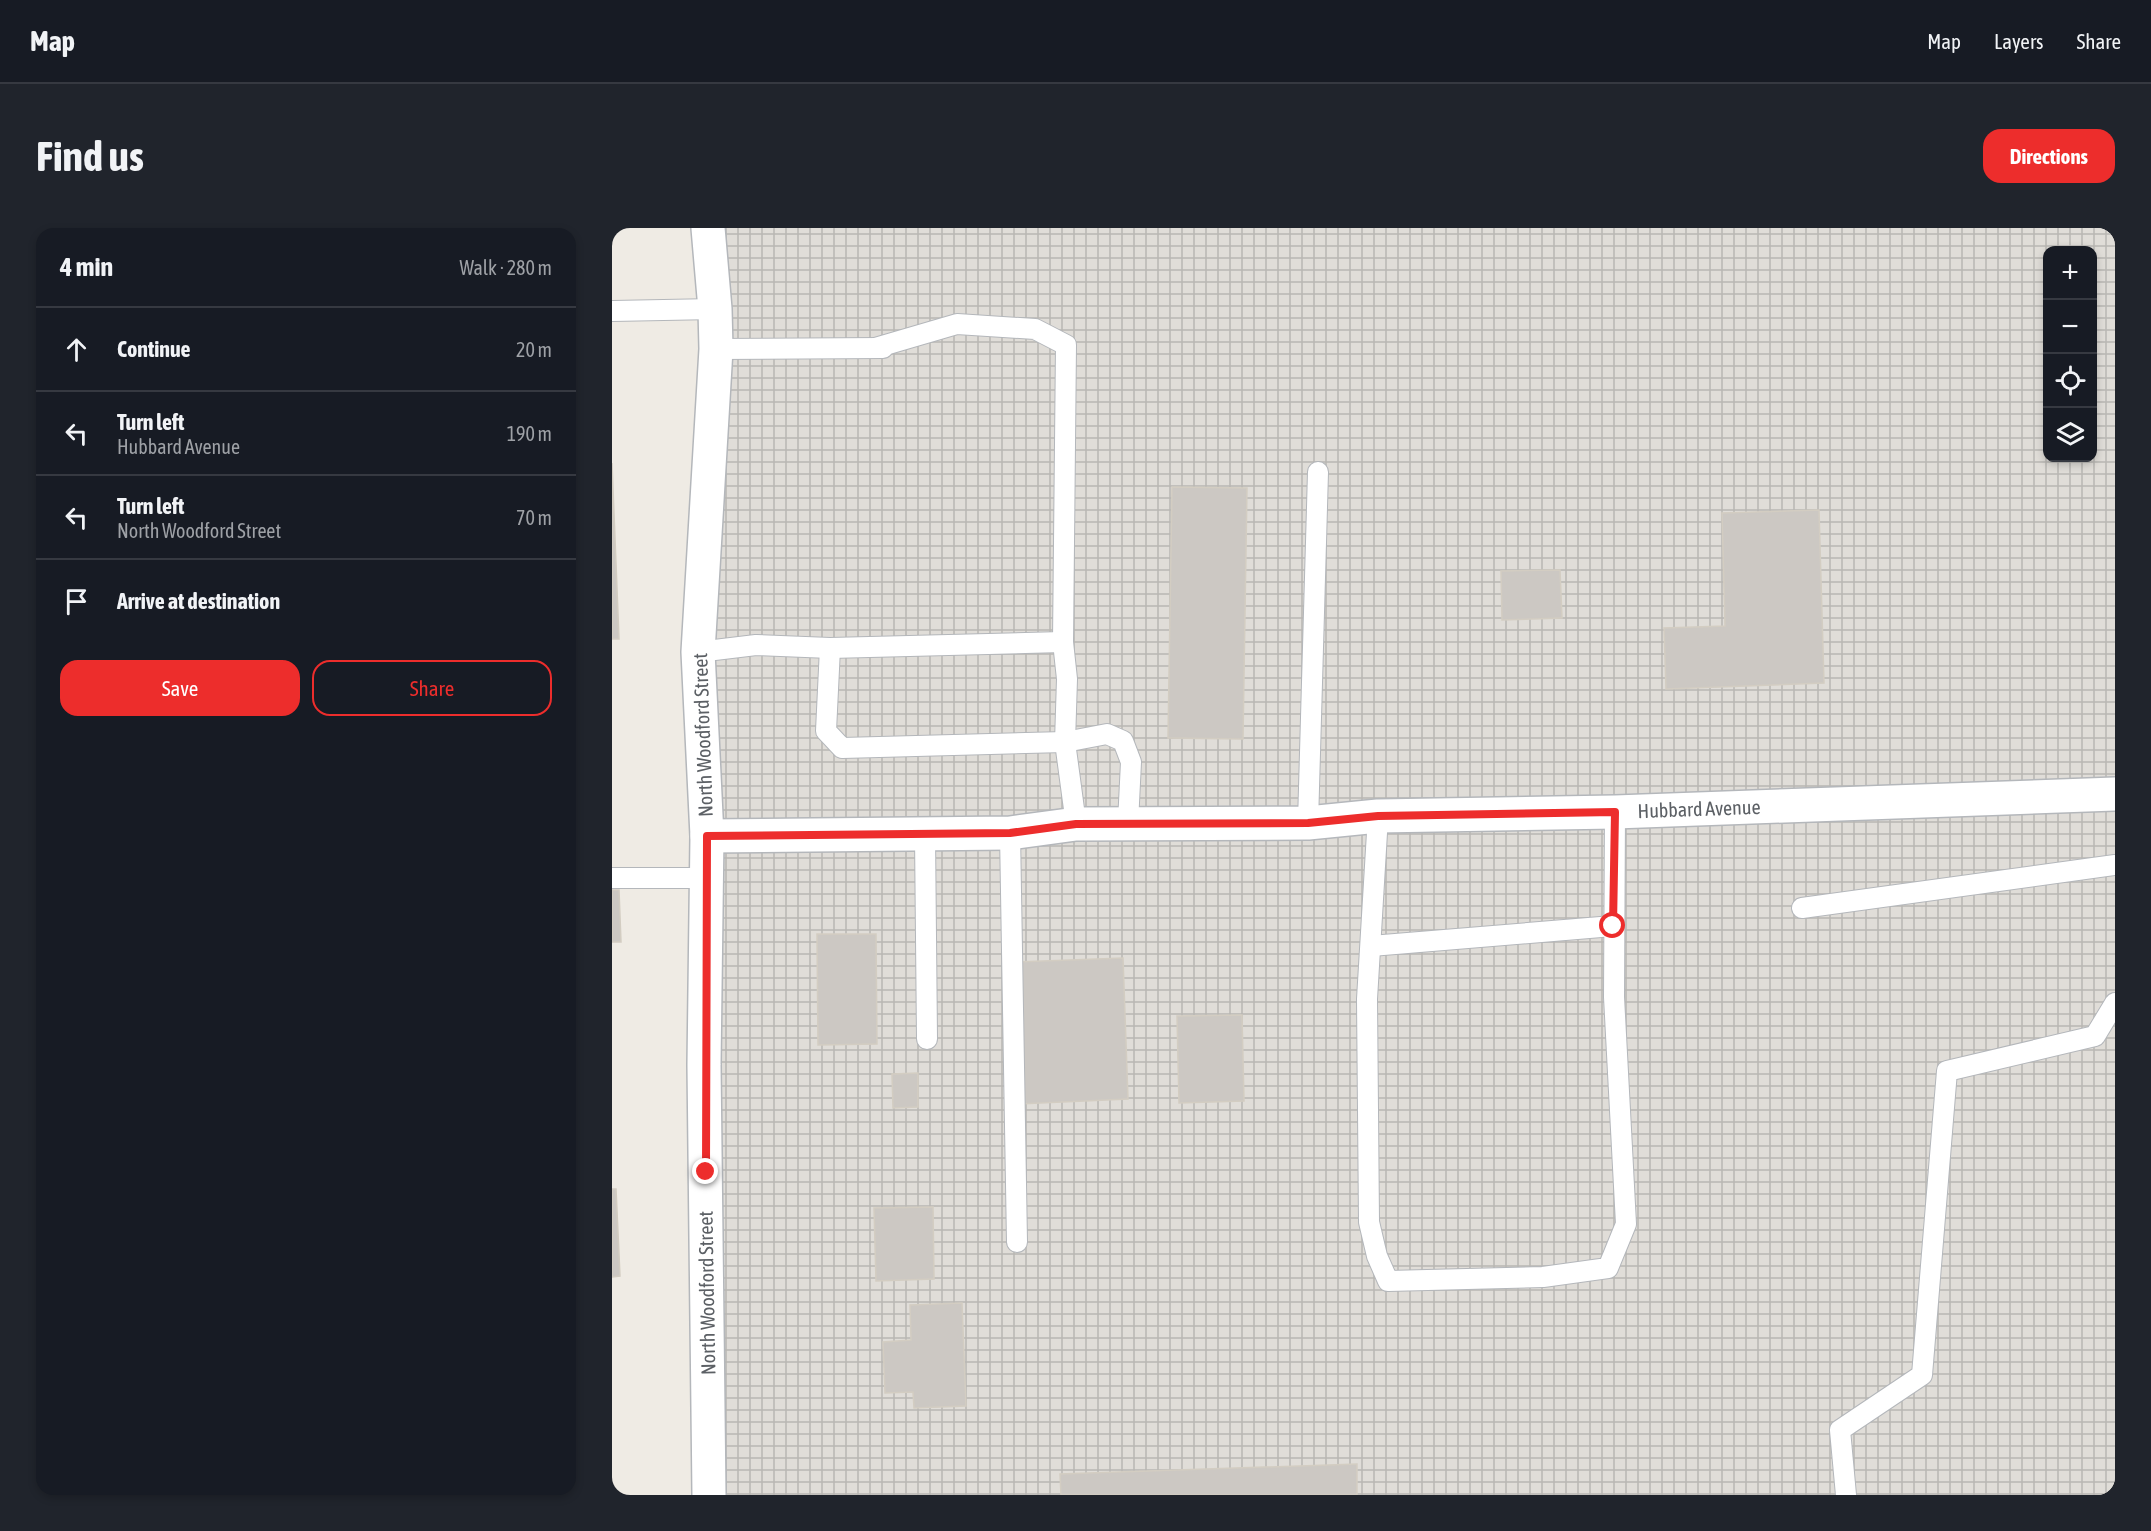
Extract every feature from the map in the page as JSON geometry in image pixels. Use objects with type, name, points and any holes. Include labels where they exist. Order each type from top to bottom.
[{"type":"street","name":"North Woodford Street","points":[[708,228],[716,349],[698,652],[707,836],[704,1065],[710,1495]]},
{"type":"street","name":"Hubbard Avenue","points":[[707,836],[1010,833],[1076,824],[1308,823],[1378,816],[1615,812],[2115,794]]},
{"type":"lane","points":[[612,311],[715,309]]},
{"type":"lane","points":[[716,349],[879,348],[957,324],[1035,329],[1066,345],[1063,642],[1067,679],[1065,742],[1076,824]]},
{"type":"lane","points":[[1308,823],[1318,472]]},
{"type":"lane","points":[[698,652],[756,645],[830,648],[1063,642]]},
{"type":"lane","points":[[830,648],[826,731],[842,748],[1065,742],[1107,734],[1123,741],[1131,762],[1128,823]]},
{"type":"lane","points":[[1378,816],[1367,999],[1369,1222],[1377,1256],[1388,1281],[1543,1277],[1608,1268],[1626,1224],[1614,998],[1615,812]]},
{"type":"lane","points":[[1010,833],[1017,1242]]},
{"type":"lane","points":[[925,835],[927,1039]]},
{"type":"lane","points":[[1802,908],[2115,865]]},
{"type":"lane","points":[[612,878],[706,878]]},
{"type":"lane","points":[[1371,946],[1613,926]]},
{"type":"lane","points":[[1846,1495],[1840,1430],[1922,1375],[1947,1071],[2095,1036],[2115,1003]]},
{"type":"shaded area","points":[[708,228],[2115,228],[2115,1495],[709,1495]]},
{"type":"building","points":[[612,463],[619,639],[612,639]]},
{"type":"building","points":[[1172,487],[1247,488],[1243,739],[1168,738]]},
{"type":"building","points":[[1819,510],[1824,683],[1666,689],[1664,628],[1725,626],[1722,513]]},
{"type":"building","points":[[1560,570],[1562,618],[1502,620],[1501,571]]},
{"type":"building","points":[[612,890],[619,890],[621,942],[612,942]]},
{"type":"building","points":[[817,934],[876,934],[877,1044],[818,1045]]},
{"type":"building","points":[[1123,958],[1128,1099],[1019,1104],[1014,962]]},
{"type":"building","points":[[1242,1015],[1244,1101],[1179,1103],[1177,1016]]},
{"type":"building","points":[[918,1073],[918,1107],[893,1108],[892,1074]]},
{"type":"building","points":[[612,1189],[616,1189],[620,1276],[612,1277]]},
{"type":"building","points":[[933,1207],[934,1279],[876,1281],[874,1208]]},
{"type":"building","points":[[962,1303],[966,1406],[914,1408],[913,1392],[885,1393],[883,1342],[911,1340],[910,1305]]},
{"type":"building","points":[[1357,1464],[1357,1495],[1061,1495],[1060,1474]]},
{"type":"route","points":[[706,1172],[704,1065],[707,836],[1010,833],[1076,824],[1308,823],[1378,816],[1615,812],[1613,926]]}]
